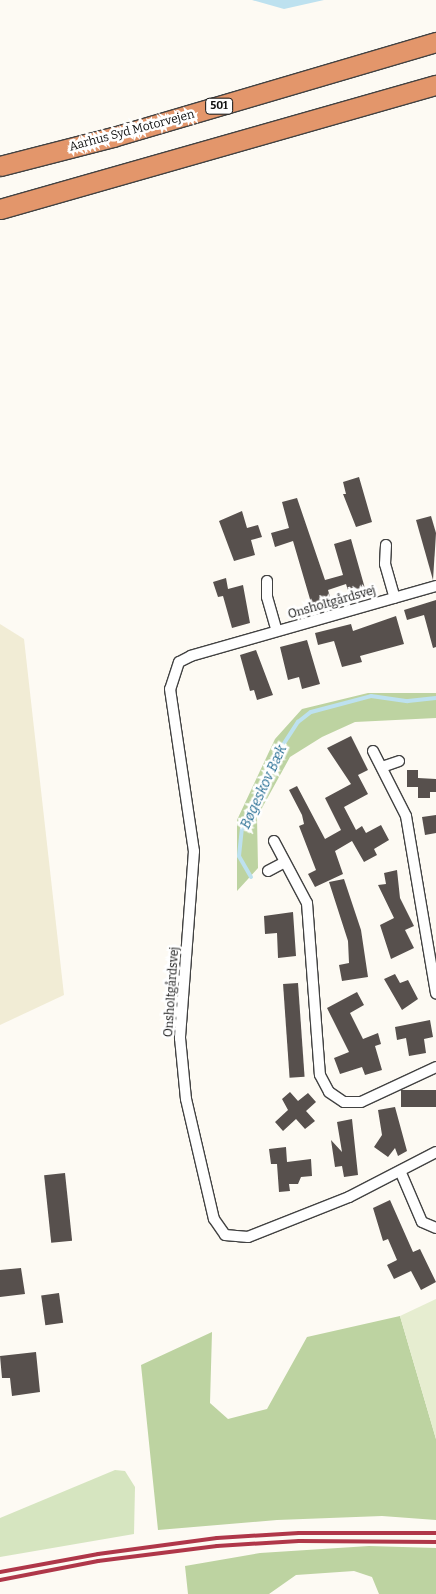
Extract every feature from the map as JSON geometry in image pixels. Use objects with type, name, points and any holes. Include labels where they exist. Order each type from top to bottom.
[{"type":"highway","name":"Aarhus Syd Motorvejen","points":[[0,166],[113,137],[436,42]]},
{"type":"highway","points":[[0,209],[436,85]]},
{"type":"street","name":"Onsholtgårdsvej","points":[[386,545],[385,564],[395,598]]},
{"type":"street","name":"Onsholtgårdsvej","points":[[267,581],[267,597],[277,631]]},
{"type":"street","name":"Onsholtgårdsvej","points":[[436,586],[191,656],[179,662],[172,674],[172,707],[192,818],[194,851],[180,1038],[186,1100],[214,1219],[225,1236],[248,1237],[401,1173],[436,1152]]},
{"type":"street","points":[[373,751],[406,816],[436,993]]},
{"type":"street","points":[[382,767],[399,761]]},
{"type":"street","points":[[274,841],[307,903],[320,1075],[329,1092],[344,1102],[361,1102],[436,1067]]},
{"type":"street","points":[[268,871],[285,862]]},
{"type":"street","points":[[401,1173],[422,1222],[436,1228]]},
{"type":"shaded area","points":[[0,624],[24,639],[64,995],[0,1025]]},
{"type":"green space","points":[[368,693],[436,693],[436,718],[355,722],[322,737],[290,757],[257,817],[258,868],[237,891],[237,820],[275,739],[302,709]]},
{"type":"green space","points":[[436,1299],[436,1439],[400,1316]]},
{"type":"green space","points":[[400,1316],[436,1439],[436,1520],[382,1516],[277,1520],[158,1530],[141,1365],[212,1332],[210,1403],[228,1419],[267,1409],[307,1337]]},
{"type":"green space","points":[[115,1470],[125,1471],[135,1487],[134,1534],[0,1557],[0,1518]]},
{"type":"green space","points":[[369,1546],[436,1548],[436,1594],[379,1594],[372,1577],[354,1571],[296,1575],[269,1594],[188,1594],[185,1566],[260,1553]]},
{"type":"water","points":[[252,0],[324,0],[284,9]]},
{"type":"building","points":[[359,477],[372,522],[356,527],[343,494],[346,494],[343,482]]},
{"type":"building","points":[[297,498],[325,580],[343,575],[334,544],[351,539],[366,592],[350,597],[346,584],[328,590],[331,600],[312,606],[293,541],[275,547],[271,533],[289,528],[282,502]]},
{"type":"building","points":[[242,511],[247,528],[258,525],[262,537],[251,540],[255,555],[234,561],[219,521]]},
{"type":"building","points":[[431,516],[436,533],[433,580],[416,520]]},
{"type":"building","points":[[226,578],[228,589],[243,585],[250,623],[232,628],[223,596],[218,597],[213,582]]},
{"type":"building","points":[[436,600],[436,647],[433,648],[424,615],[407,620],[404,610]]},
{"type":"building","points":[[396,616],[404,644],[360,656],[362,662],[342,667],[334,641],[318,645],[315,633],[351,624],[353,631]]},
{"type":"building","points":[[307,640],[320,684],[302,689],[299,677],[288,680],[280,647]]},
{"type":"building","points":[[256,650],[273,695],[257,700],[254,690],[250,691],[240,655]]},
{"type":"building","points":[[351,736],[368,770],[358,775],[368,794],[344,807],[356,830],[362,826],[366,833],[381,825],[389,840],[374,849],[377,855],[364,862],[352,841],[335,851],[343,874],[315,887],[308,874],[316,870],[299,826],[304,824],[302,815],[289,790],[297,786],[325,839],[341,830],[325,798],[351,784],[327,748]]},
{"type":"building","points":[[407,770],[418,770],[418,778],[436,779],[436,792],[430,792],[430,798],[418,798],[418,787],[407,787]]},
{"type":"building","points":[[436,815],[436,833],[425,835],[422,817]]},
{"type":"building","points":[[397,870],[400,898],[414,926],[405,930],[414,948],[391,959],[380,925],[394,918],[378,885],[386,884],[384,873]]},
{"type":"building","points":[[344,879],[361,930],[368,977],[342,981],[339,965],[349,963],[348,941],[329,882]]},
{"type":"building","points":[[293,912],[296,956],[278,958],[277,933],[265,934],[264,916]]},
{"type":"building","points":[[395,974],[400,983],[408,980],[418,999],[402,1010],[384,979]]},
{"type":"building","points":[[298,983],[305,1077],[290,1078],[283,984]]},
{"type":"building","points":[[357,992],[364,1005],[350,1013],[363,1039],[378,1033],[381,1044],[375,1046],[382,1070],[365,1075],[362,1067],[340,1074],[334,1058],[349,1052],[327,1008]]},
{"type":"building","points":[[430,1020],[433,1037],[424,1039],[426,1053],[409,1056],[406,1038],[397,1040],[395,1027]]},
{"type":"building","points":[[401,1090],[436,1090],[436,1107],[401,1107]]},
{"type":"building","points":[[290,1092],[298,1101],[308,1093],[316,1102],[306,1111],[315,1121],[305,1129],[296,1119],[283,1131],[275,1122],[288,1110],[282,1099]]},
{"type":"building","points":[[395,1107],[407,1151],[398,1156],[395,1148],[388,1157],[374,1147],[382,1135],[378,1110]]},
{"type":"building","points":[[352,1119],[358,1175],[344,1177],[342,1166],[335,1167],[331,1140],[342,1152],[337,1122]]},
{"type":"building","points":[[286,1147],[287,1162],[311,1159],[312,1176],[301,1177],[298,1184],[289,1184],[290,1191],[279,1192],[277,1164],[271,1164],[269,1149]]},
{"type":"building","points":[[65,1173],[72,1241],[51,1243],[44,1175]]},
{"type":"building","points":[[390,1200],[413,1252],[420,1249],[436,1282],[421,1290],[411,1271],[394,1279],[387,1265],[397,1260],[388,1239],[383,1241],[373,1208]]},
{"type":"building","points":[[21,1268],[25,1294],[0,1297],[0,1270]]},
{"type":"building","points":[[59,1293],[63,1323],[45,1325],[41,1296]]},
{"type":"building","points":[[36,1352],[40,1392],[12,1396],[10,1378],[2,1378],[0,1356]]},
{"type":"waterway","name":"Bøgeskov Bæk","points":[[251,877],[239,856],[242,829],[249,824],[279,751],[298,722],[311,712],[371,696],[408,701],[436,698]]},
{"type":"railway","points":[[0,1572],[98,1554],[217,1538],[299,1533],[436,1533]]},
{"type":"railway","points":[[0,1580],[98,1561],[217,1546],[299,1541],[436,1542]]}]
